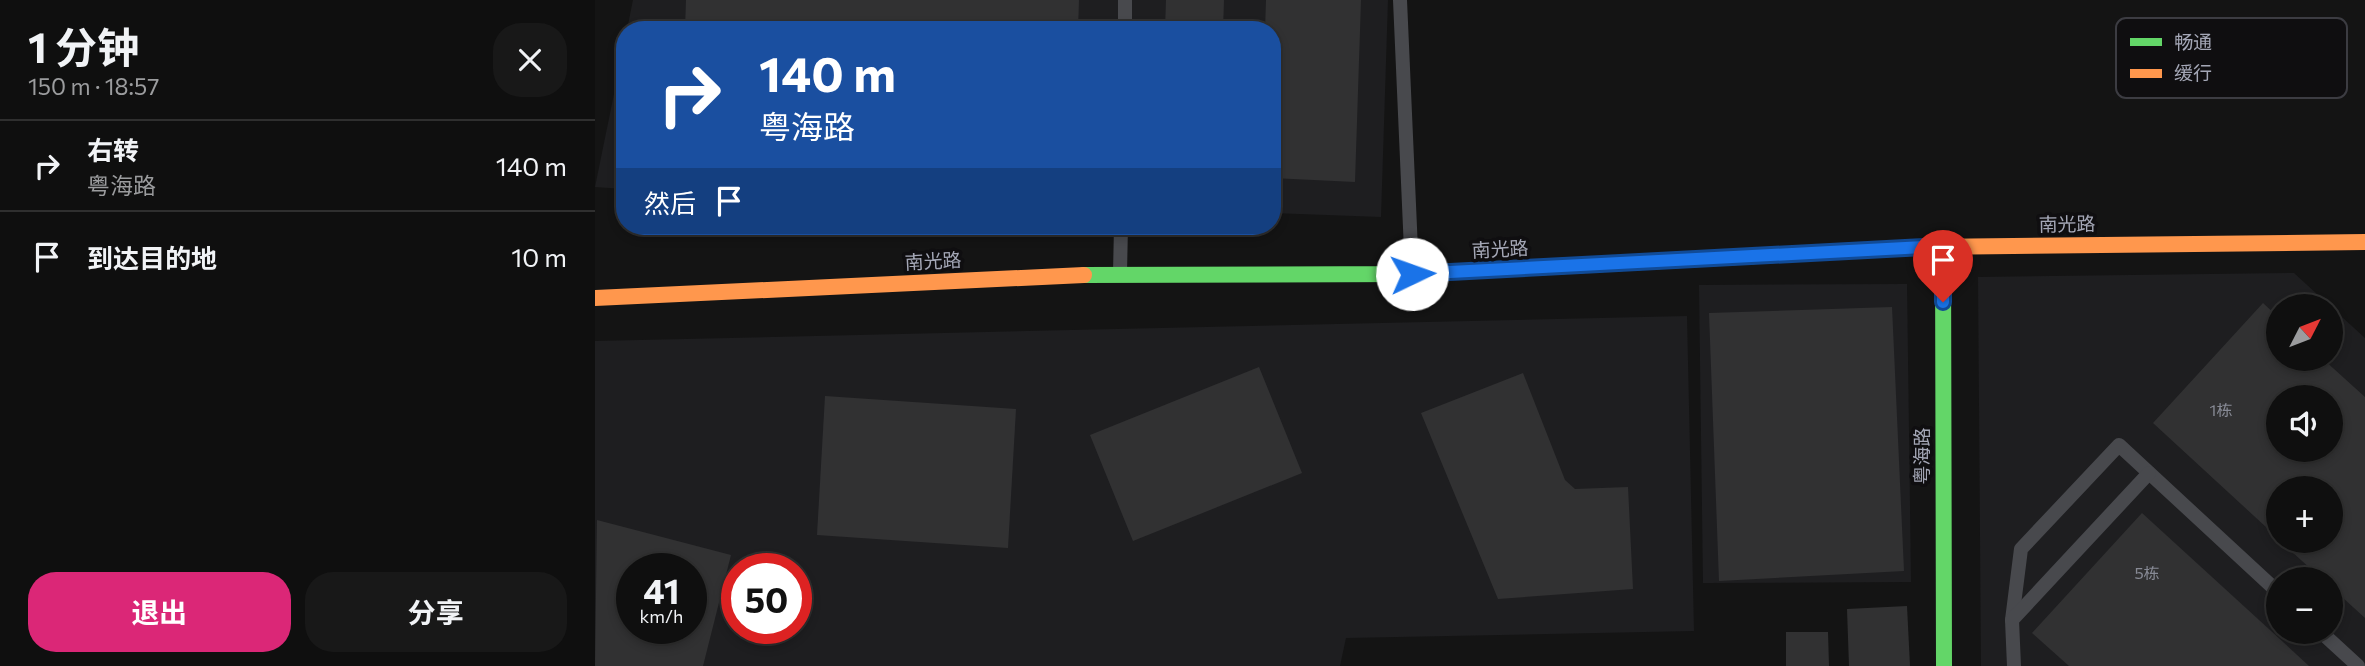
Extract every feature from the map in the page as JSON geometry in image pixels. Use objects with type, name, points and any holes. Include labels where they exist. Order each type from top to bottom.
[{"type":"main road","name":"南光路","points":[[595,298],[1120,273],[1412,274],[1943,246],[2365,242]]},
{"type":"main road","name":"粤海路","points":[[1943,246],[1944,666]]},
{"type":"lane","points":[[1125,0],[1125,21]]},
{"type":"lane","points":[[1400,0],[1412,274]]},
{"type":"lane","points":[[1120,273],[1121,235]]},
{"type":"lane","points":[[2014,666],[2012,620],[2021,549],[2119,445],[2266,581]]},
{"type":"lane","points":[[2012,620],[2149,473]]},
{"type":"lane","points":[[2334,644],[2358,666]]},
{"type":"shaded area","points":[[633,0],[1388,0],[1381,217],[1281,213],[1281,21],[629,21]]},
{"type":"shaded area","points":[[616,84],[616,188],[595,187]]},
{"type":"shaded area","points":[[2294,273],[2317,294],[2266,294],[2266,371],[2343,371],[2343,318],[2365,338],[2365,666],[1981,666],[1978,277]]},
{"type":"shaded area","points":[[1907,284],[1911,582],[1703,583],[1699,285]]},
{"type":"shaded area","points":[[1687,316],[1694,631],[1346,638],[1340,666],[595,666],[595,341]]},
{"type":"building","points":[[686,0],[1079,0],[1078,21],[685,21]]},
{"type":"building","points":[[1166,0],[1224,0],[1223,21],[1165,21]]},
{"type":"building","points":[[1266,0],[1361,0],[1355,182],[1281,178],[1281,21],[1265,21]]},
{"type":"building","points":[[2263,303],[2266,306],[2266,371],[2336,371],[2365,397],[2365,618],[2343,598],[2343,567],[2309,567],[2293,553],[2343,553],[2343,476],[2266,476],[2266,527],[2153,423]]},
{"type":"building","points":[[1892,307],[1904,571],[1719,581],[1709,313]]},
{"type":"building","points":[[1259,367],[1302,473],[1133,541],[1090,435]]},
{"type":"building","points":[[1523,373],[1565,480],[1575,489],[1628,487],[1633,589],[1498,599],[1421,413]]},
{"type":"building","points":[[825,396],[1016,409],[1008,548],[817,535]]},
{"type":"building","points":[[2142,513],[2266,627],[2266,644],[2285,644],[2309,666],[2069,666],[2032,633]]},
{"type":"building","points":[[597,520],[723,553],[721,553],[721,595],[703,666],[595,666]]},
{"type":"building","points":[[1907,606],[1910,666],[1849,666],[1847,609]]},
{"type":"building","points":[[1786,632],[1828,632],[1829,666],[1786,666]]},
{"type":"traffic: fast","points":[[1943,246],[1944,666]]},
{"type":"traffic: fast","points":[[1084,275],[1412,274],[1928,247]]},
{"type":"traffic: slow","points":[[1928,247],[2365,242]]},
{"type":"traffic: slow","points":[[595,298],[1084,275]]},
{"type":"route","points":[[1412,274],[1943,246],[1943,302]]}]
